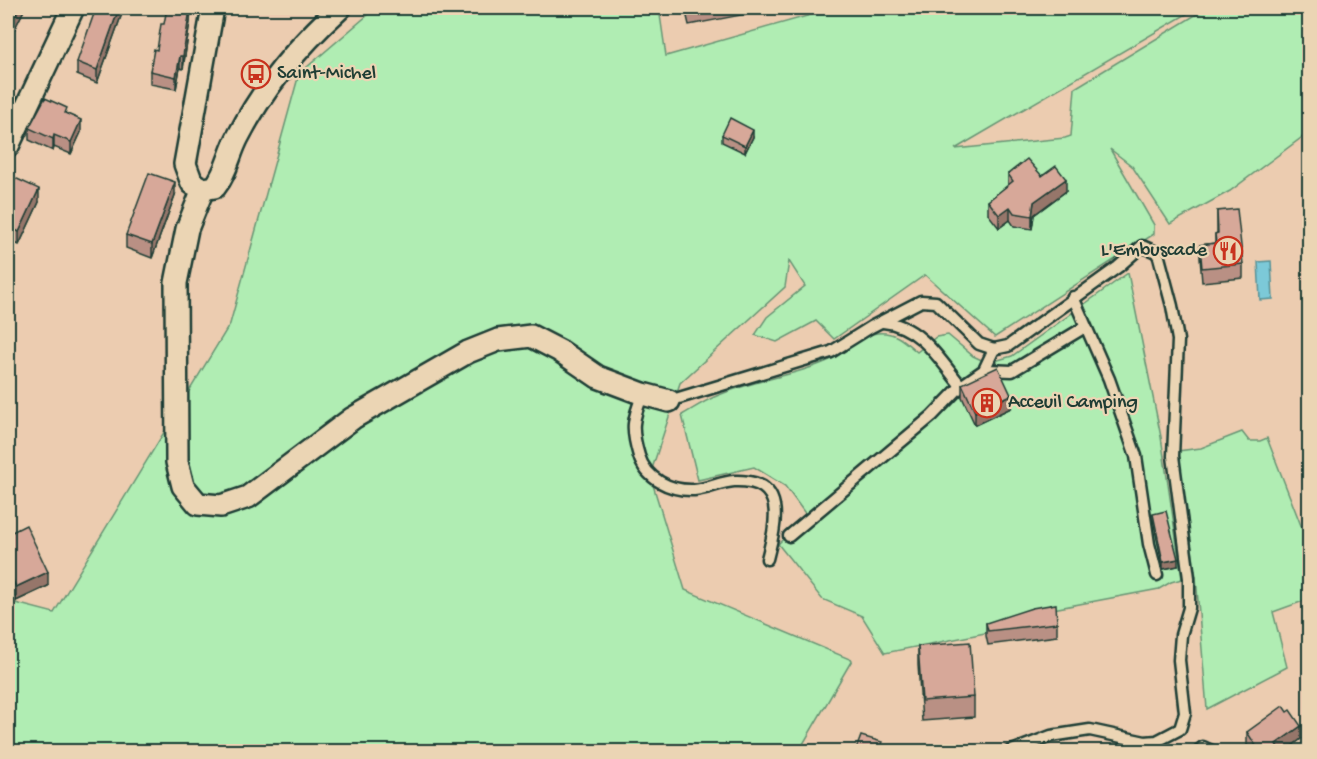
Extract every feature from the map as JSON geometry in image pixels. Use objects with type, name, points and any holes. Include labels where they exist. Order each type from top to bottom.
[{"type":"street","points":[[8,146],[72,8]]},
{"type":"street","points":[[213,8],[185,164],[192,183],[203,189],[215,187],[224,177],[237,139],[270,82],[306,38],[340,8]]},
{"type":"street","points":[[203,189],[187,229],[176,283],[177,462],[183,486],[198,504],[221,506],[248,497],[353,418],[468,351],[498,340],[531,336],[561,351],[598,377],[644,394],[669,400]]},
{"type":"lane","points":[[669,400],[831,352],[871,327],[921,302],[936,303],[979,344],[994,349],[1008,346],[1073,297],[1118,267],[1142,246],[1156,252],[1172,306],[1178,340],[1173,456],[1189,578],[1189,608],[1181,635],[1179,660],[1185,713],[1180,729],[1155,746],[1090,730],[1051,736],[1009,752]]},
{"type":"lane","points":[[1073,297],[1109,379],[1136,456],[1149,544],[1157,575]]},
{"type":"lane","points":[[883,322],[895,323],[916,334],[928,344],[961,387]]},
{"type":"lane","points":[[984,370],[1012,371],[1085,327]]},
{"type":"lane","points":[[789,536],[932,416],[961,387],[984,370],[994,349]]},
{"type":"lane","points":[[644,394],[634,417],[634,439],[641,462],[652,478],[674,487],[694,490],[732,481],[754,482],[769,493],[776,513],[774,533],[767,559]]},
{"type":"lane","points":[[1197,752],[1203,747],[1214,752]]},
{"type":"green space","points":[[376,8],[659,8],[666,56],[825,11],[825,8],[1197,8],[955,149],[1071,136],[1075,88],[1207,8],[1309,8],[1309,132],[1230,191],[1170,224],[1132,166],[1110,149],[1154,225],[1154,234],[995,337],[925,275],[834,339],[816,321],[777,342],[755,335],[767,317],[805,286],[789,261],[785,287],[680,383],[650,475],[685,590],[852,660],[799,751],[8,751],[8,601],[54,613],[230,324],[299,74]]},
{"type":"green space","points":[[1128,273],[1161,437],[1182,579],[1159,589],[1053,609],[990,632],[885,653],[862,616],[822,599],[778,544],[807,516],[785,486],[754,467],[698,480],[682,415],[709,399],[747,385],[820,364],[839,355],[865,337],[877,333],[894,335],[917,352],[936,337],[948,335],[973,356],[988,363],[1012,356]]},
{"type":"green space","points":[[1242,432],[1249,441],[1260,441],[1267,438],[1309,546],[1309,599],[1273,612],[1287,667],[1207,709],[1196,577],[1178,451],[1201,448]]},
{"type":"water","points":[[1271,261],[1273,299],[1260,300],[1258,262]]},
{"type":"building","points":[[8,8],[19,8],[13,19],[8,16]]},
{"type":"building","points":[[96,8],[119,8],[97,70],[77,62]]},
{"type":"building","points":[[167,8],[190,9],[183,56],[180,56],[176,77],[150,71],[154,49],[157,50],[161,24],[164,24]]},
{"type":"building","points":[[45,98],[67,108],[65,113],[81,120],[71,142],[54,135],[53,139],[29,128]]},
{"type":"building","points":[[730,118],[753,130],[745,146],[722,135]]},
{"type":"building","points":[[1027,159],[1042,176],[1056,166],[1066,179],[1034,202],[1032,216],[1014,213],[1010,207],[999,215],[988,201],[1013,181],[1008,174]]},
{"type":"building","points":[[149,173],[175,182],[152,244],[126,235]]},
{"type":"building","points":[[15,178],[39,189],[19,232],[8,226],[8,195]]},
{"type":"building","name":"L'Embuscade","points":[[1237,209],[1243,264],[1202,268],[1200,245],[1216,243],[1217,211]]},
{"type":"building","points":[[998,367],[1011,395],[975,412],[962,384]]},
{"type":"building","points":[[1166,511],[1178,559],[1163,562],[1153,514]]},
{"type":"building","points":[[26,525],[48,572],[16,587],[8,570],[8,534]]},
{"type":"building","points":[[1056,604],[1057,623],[988,631],[986,623],[1032,608]]},
{"type":"building","points":[[970,642],[974,697],[922,701],[918,646]]},
{"type":"building","points":[[1283,706],[1287,712],[1290,710],[1301,726],[1276,744],[1279,749],[1276,752],[1260,752],[1247,732]]},
{"type":"building","points":[[861,736],[882,742],[879,752],[855,752]]},
{"type":"place","name":"Saint-Michel","points":[[256,74]]},
{"type":"place","name":"L'Embuscade","points":[[1228,251]]},
{"type":"place","name":"Acceuil Camping","points":[[987,403]]}]
